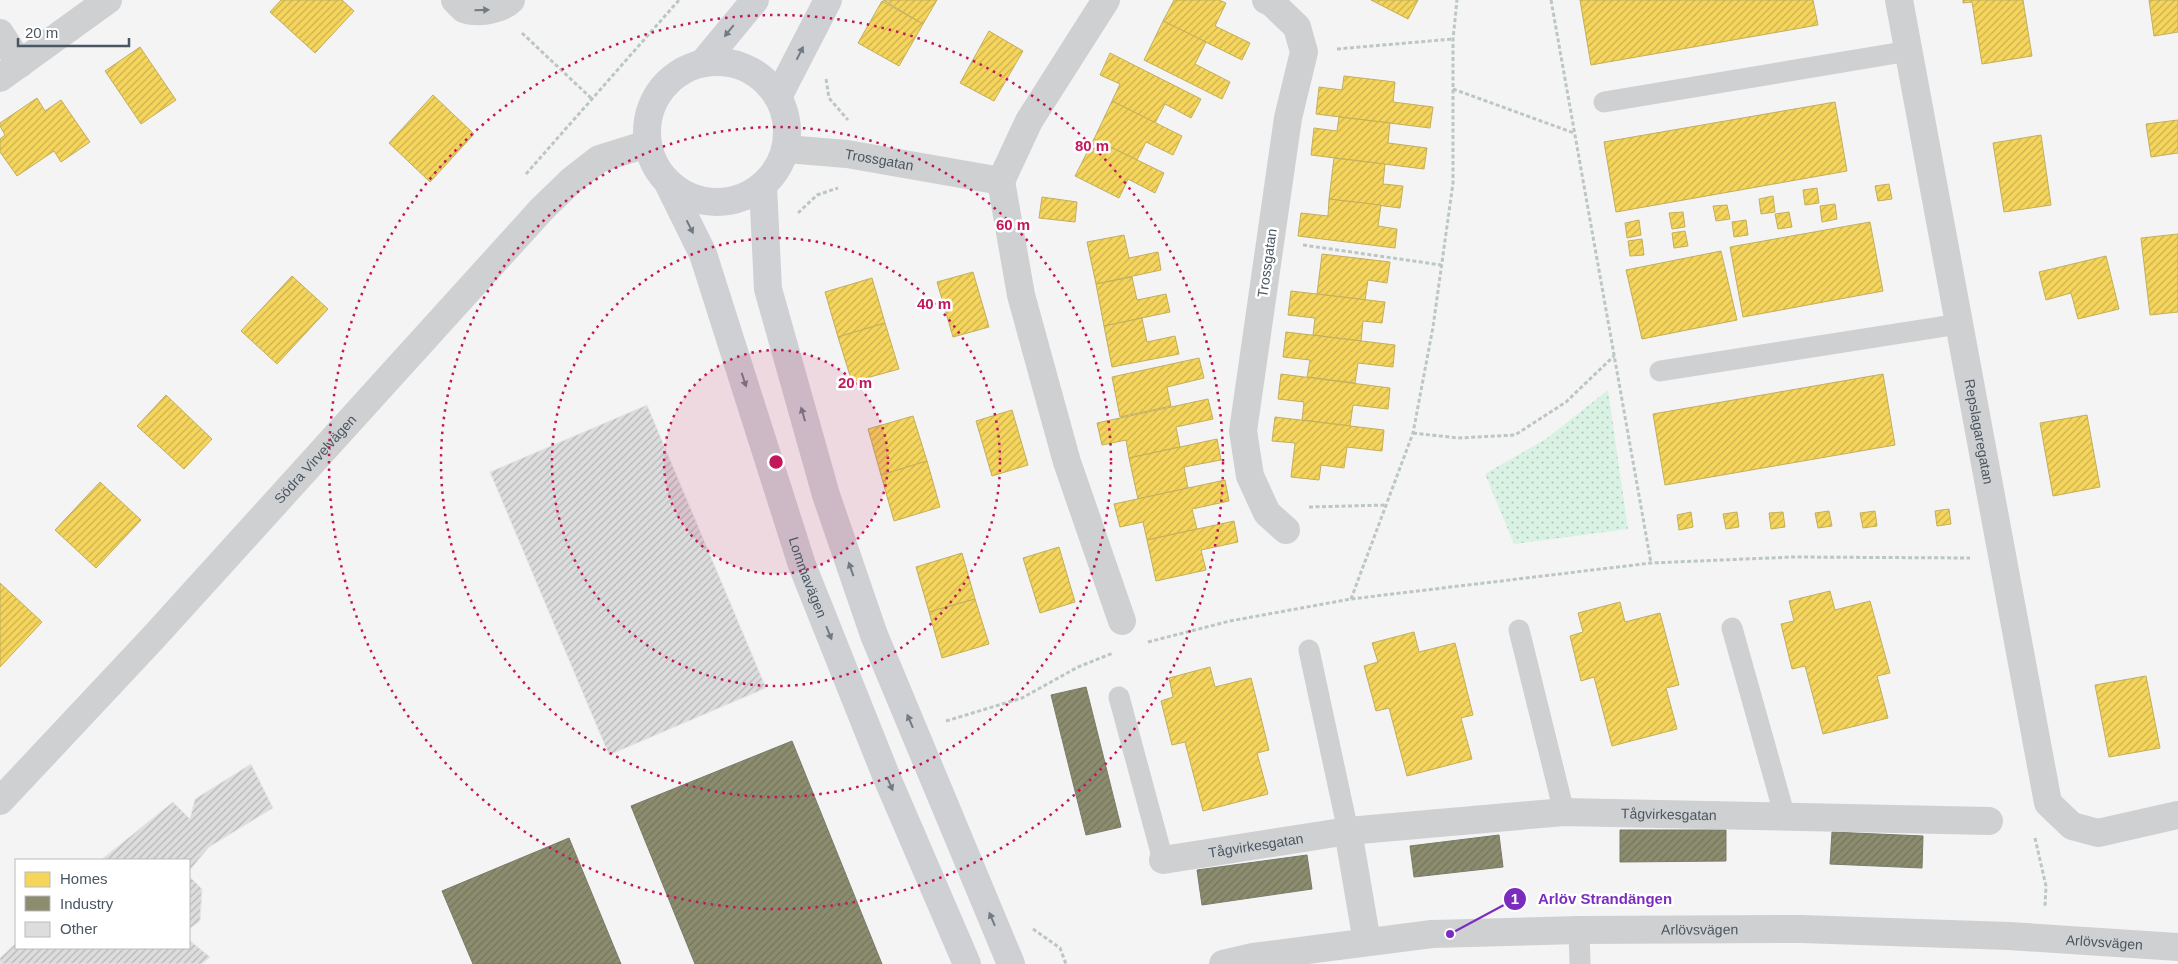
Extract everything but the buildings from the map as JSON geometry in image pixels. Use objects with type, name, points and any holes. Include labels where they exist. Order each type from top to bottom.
[{"type":"street","points":[[0,33],[10,71],[108,0]]},
{"type":"street","points":[[455,0],[464,8],[486,11],[503,4]]},
{"type":"street","name":"Lommavägen","points":[[704,63],[755,0]]},
{"type":"street","points":[[778,97],[828,0]]},
{"type":"street","points":[[1106,0],[1029,121],[1001,181],[1021,295],[1067,462],[1122,622]]},
{"type":"street","name":"Trossgatan","points":[[1266,0],[1272,3],[1297,27],[1304,52],[1288,118],[1243,431],[1250,476],[1276,522]]},
{"type":"street","name":"Repslagaregatan","points":[[1899,0],[2048,803],[2072,826],[2098,833],[2178,815]]},
{"type":"street","name":"Lommavägen","points":[[668,183],[690,198],[715,203],[741,199],[763,186],[777,169],[786,149],[787,122],[778,97],[764,80],[746,68],[725,62],[704,63],[678,73],[659,92],[648,117],[647,144],[654,165],[668,183],[703,254],[802,565],[887,778],[967,964]]},
{"type":"street","name":"Södra Virvelvägen","points":[[0,801],[152,639],[542,209],[572,180],[599,160],[647,144]]},
{"type":"street","name":"Trossgatan","points":[[786,149],[847,154],[1001,181]]},
{"type":"street","points":[[763,186],[768,289],[826,495],[874,634],[1011,964]]},
{"type":"street","name":"Tågvirkesgatan","points":[[1163,860],[1348,831],[1564,812],[1989,820]]},
{"type":"street","points":[[1348,831],[1367,942]]},
{"type":"street","name":"Arlövsvägen","points":[[1234,963],[1367,942],[1432,934],[1579,930],[1800,928],[2009,936],[2178,947]]},
{"type":"lane","points":[[1604,102],[1908,50]]},
{"type":"lane","points":[[1660,371],[1959,324]]},
{"type":"lane","points":[[1732,628],[1785,816]]},
{"type":"lane","points":[[1519,630],[1564,812]]},
{"type":"lane","points":[[1308,650],[1348,831]]},
{"type":"lane","points":[[1119,697],[1163,860]]},
{"type":"lane","points":[[1579,930],[1580,964]]},
{"type":"path","points":[[1351,599],[1413,433],[1433,327],[1453,183],[1453,39],[1457,0]]},
{"type":"path","points":[[1551,0],[1651,563]]},
{"type":"path","points":[[503,4],[592,99]]},
{"type":"path","points":[[1304,52],[1453,39]]},
{"type":"path","points":[[791,220],[817,195],[842,187],[847,154],[848,118],[829,98],[825,72]]},
{"type":"path","points":[[1453,89],[1575,133]]},
{"type":"path","points":[[1270,240],[1441,265]]},
{"type":"path","points":[[1413,433],[1458,438],[1515,435],[1566,402],[1615,355]]},
{"type":"path","points":[[1276,522],[1320,506],[1386,505]]},
{"type":"path","points":[[1146,643],[1230,621],[1351,599],[1651,563],[1793,556],[2003,559]]},
{"type":"path","points":[[946,721],[1022,698],[1078,667],[1119,651]]},
{"type":"path","points":[[942,712],[950,730]]},
{"type":"path","points":[[2033,828],[2046,886],[2043,939]]},
{"type":"path","points":[[1032,928],[1060,948],[1066,964]]},
{"type":"green space","points":[[1608,390],[1628,529],[1514,544],[1485,474],[1546,439]]},
{"type":"place","name":"Arlöv Strandängen","points":[[1450,934]]}]
